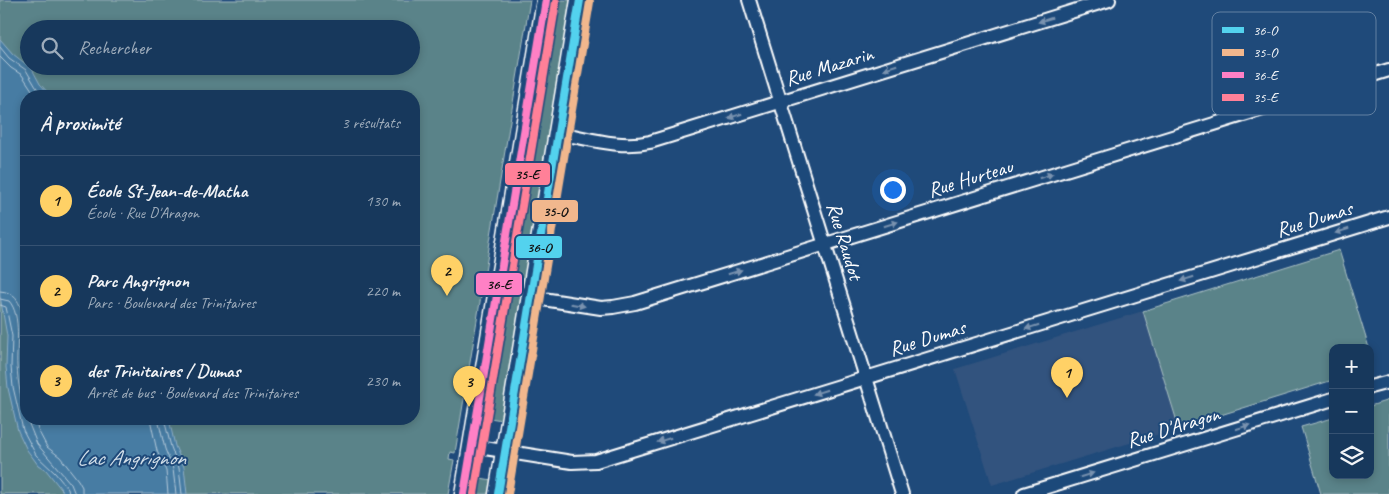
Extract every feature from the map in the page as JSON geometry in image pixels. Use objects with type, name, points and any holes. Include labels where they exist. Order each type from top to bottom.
[{"type":"main road","points":[[464,494],[546,0]]},
{"type":"main road","points":[[498,494],[580,0]]},
{"type":"street","name":"Rue Raudot","points":[[749,0],[902,494]]},
{"type":"street","name":"Rue Mazarin","points":[[558,133],[638,145],[1109,0]]},
{"type":"street","name":"Rue Hurteau","points":[[1376,74],[1389,70]]},
{"type":"street","name":"Rue Hurteau","points":[[530,297],[589,307],[624,306],[1243,115]]},
{"type":"street","name":"Rue Dumas","points":[[472,446],[572,462],[596,461],[1389,217]]},
{"type":"street","points":[[1374,386],[1389,382]]},
{"type":"street","name":"Rue D'Aragon","points":[[1024,494],[1329,400]]},
{"type":"shaded area","points":[[1143,311],[1179,428],[992,485],[955,369]]},
{"type":"green space","points":[[0,0],[530,0],[455,453],[450,452],[449,459],[454,460],[448,494],[0,494]]},
{"type":"green space","points":[[553,0],[573,0],[502,420],[484,417]]},
{"type":"green space","points":[[1339,250],[1368,344],[1329,344],[1329,381],[1179,428],[1143,311]]},
{"type":"green space","points":[[1389,400],[1389,494],[1321,494],[1301,427],[1329,419],[1329,479],[1374,479],[1374,405]]},
{"type":"green space","points":[[474,477],[492,480],[490,494],[471,494]]},
{"type":"water","name":"Lac Angrignon","points":[[0,39],[20,60],[20,75],[35,75],[46,90],[20,90],[20,425],[170,425],[175,446],[184,467],[187,494],[65,494],[46,470],[38,465],[27,450],[18,431],[8,388],[6,367],[7,336],[0,296]]},
{"type":"transit line","name":"36-E","points":[[464,494],[546,0]]},
{"type":"transit line","name":"36-O","points":[[498,494],[580,0]]},
{"type":"transit line","name":"35-E","points":[[474,494],[556,2]]},
{"type":"transit line","name":"35-O","points":[[508,494],[590,2]]},
{"type":"place","name":"Parc Angrignon","points":[[447,296]]},
{"type":"place","name":"École St-Jean-de-Matha","points":[[1067,398]]},
{"type":"place","name":"des Trinitaires / Dumas","points":[[469,407]]}]
